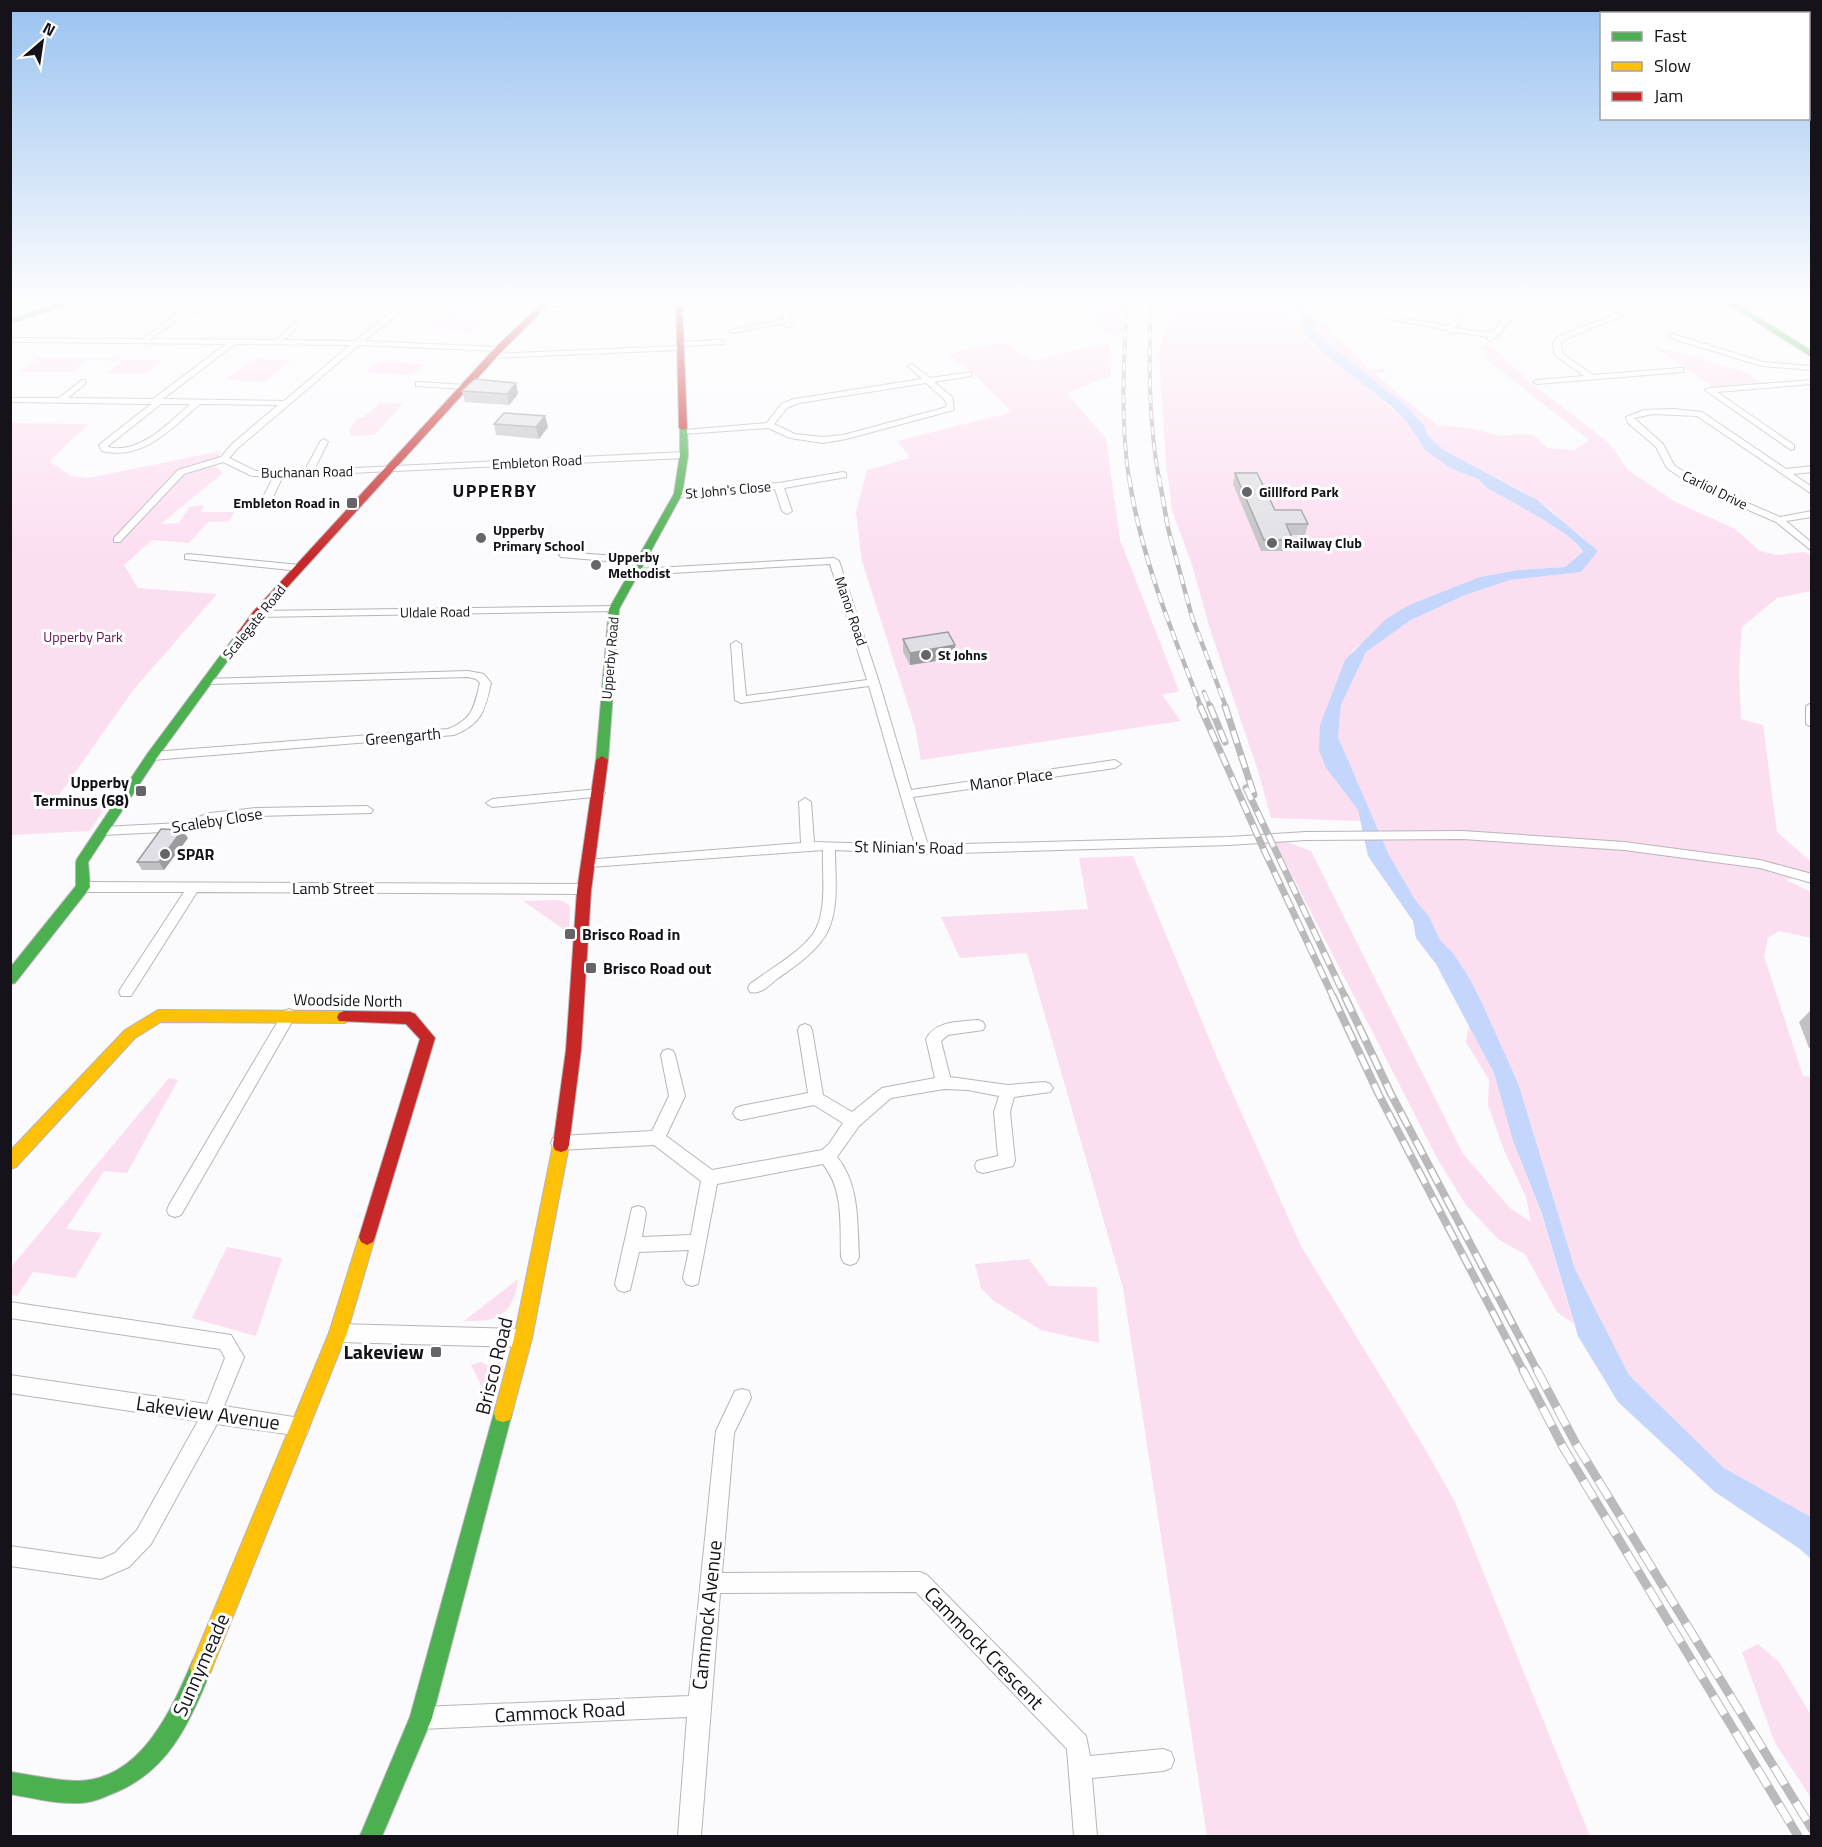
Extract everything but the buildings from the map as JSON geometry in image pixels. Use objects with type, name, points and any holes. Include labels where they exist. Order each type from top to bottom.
[{"type":"street","points":[[60,401],[78,385]]},
{"type":"street","points":[[178,385],[103,445],[105,449],[120,452],[137,448],[198,402]]},
{"type":"street","points":[[117,540],[181,472],[224,459],[235,446],[307,385]]},
{"type":"street","points":[[437,385],[465,387]]},
{"type":"street","name":"Upperby Road","points":[[584,889],[599,793],[614,609],[678,494],[684,454],[682,385]]},
{"type":"street","points":[[769,425],[784,406],[797,401],[902,385]]},
{"type":"street","points":[[684,432],[769,425],[793,436],[823,440],[843,437],[951,408],[949,399],[934,385]]},
{"type":"street","points":[[1789,385],[1754,390],[1709,390],[1791,447]]},
{"type":"street","name":"Scalegate Road","points":[[83,887],[82,862],[152,756],[257,615],[465,387]]},
{"type":"street","points":[[10,400],[286,403]]},
{"type":"street","name":"Carliol Drive","points":[[1812,491],[1699,414],[1683,411],[1643,412],[1630,417],[1631,421],[1660,446],[1670,466],[1682,476],[1779,520],[1812,548]]},
{"type":"street","points":[[308,472],[324,442]]},
{"type":"street","name":"Embleton Road","points":[[390,470],[684,454]]},
{"type":"street","name":"Buchanan Road","points":[[224,459],[232,465],[255,474],[390,470]]},
{"type":"street","points":[[1786,472],[1812,469]]},
{"type":"street","points":[[264,505],[280,473]]},
{"type":"street","name":"St John's Close","points":[[678,494],[779,486],[843,475]]},
{"type":"street","name":"St John's Close","points":[[779,486],[787,511]]},
{"type":"street","points":[[1779,520],[1812,514]]},
{"type":"street","points":[[564,555],[639,566]]},
{"type":"street","points":[[188,557],[300,568]]},
{"type":"street","name":"Manor Road","points":[[639,566],[834,561],[874,682],[923,850]]},
{"type":"street","name":"Uldale Road","points":[[257,615],[614,609]]},
{"type":"street","points":[[736,644],[741,700],[874,682]]},
{"type":"street","name":"Greengarth","points":[[152,756],[450,732],[464,728],[478,716],[486,683],[480,676],[468,674],[208,681]]},
{"type":"street","points":[[1811,721],[1812,706]]},
{"type":"street","name":"Manor Place","points":[[908,794],[1115,764]]},
{"type":"street","points":[[492,804],[599,793]]},
{"type":"street","points":[[805,802],[808,846]]},
{"type":"street","name":"Scaleby Close","points":[[103,831],[182,827],[210,817],[257,812],[367,810]]},
{"type":"street","name":"St Ninian's Road","points":[[590,862],[829,845],[923,850],[1229,841],[1306,836],[1474,836],[1624,846],[1760,864],[1812,879]]},
{"type":"street","points":[[755,988],[817,938],[825,922],[827,908],[829,845]]},
{"type":"street","points":[[10,979],[83,887]]},
{"type":"street","name":"Lamb Street","points":[[83,887],[584,889]]},
{"type":"street","points":[[126,992],[194,887]]},
{"type":"street","name":"Brisco Road","points":[[371,1836],[421,1718],[522,1338],[559,1143],[569,1104],[584,889]]},
{"type":"street","points":[[175,1210],[289,1015]]},
{"type":"street","name":"Woodside North","points":[[10,1161],[130,1034],[142,1024],[158,1016],[289,1015],[410,1018],[428,1038],[338,1333]]},
{"type":"street","points":[[944,1083],[933,1039],[944,1030],[978,1026]]},
{"type":"street","points":[[805,1030],[816,1098]]},
{"type":"street","points":[[657,1138],[677,1096],[668,1055]]},
{"type":"street","points":[[559,1143],[657,1138],[710,1178],[826,1156],[835,1149],[853,1121],[887,1092],[944,1083],[968,1084],[1008,1091],[1045,1088]]},
{"type":"street","points":[[982,1166],[1008,1161],[1002,1112],[1008,1091]]},
{"type":"street","points":[[741,1113],[816,1098],[853,1121]]},
{"type":"street","points":[[826,1156],[840,1173],[847,1200],[850,1257]]},
{"type":"street","points":[[692,1278],[710,1178]]},
{"type":"street","points":[[624,1284],[638,1214]]},
{"type":"street","points":[[631,1245],[699,1242]]},
{"type":"street","points":[[10,1310],[225,1341],[235,1358],[212,1414],[144,1537],[122,1560],[101,1569],[10,1556]]},
{"type":"street","points":[[338,1333],[522,1338]]},
{"type":"street","name":"Lakeview Avenue","points":[[10,1384],[300,1427],[338,1333]]},
{"type":"street","name":"Cammock Avenue","points":[[690,1836],[699,1706],[725,1431],[742,1398]]},
{"type":"street","name":"Sunnymeade","points":[[10,1783],[81,1792],[117,1783],[141,1767],[165,1742],[186,1705],[300,1427]]},
{"type":"street","name":"Cammock Crescent","points":[[711,1582],[920,1582],[1078,1744],[1085,1836]]},
{"type":"street","name":"Cammock Road","points":[[421,1718],[699,1706]]},
{"type":"street","points":[[1080,1768],[1163,1760]]},
{"type":"green space","points":[[985,385],[1087,385],[1067,393],[1106,439],[1120,540],[1179,691],[1162,695],[1181,721],[921,760],[915,727],[862,561],[856,512],[867,470],[910,458],[897,441],[1012,412]]},
{"type":"green space","points":[[1161,385],[1365,385],[1407,422],[1426,451],[1452,469],[1478,479],[1487,488],[1555,527],[1583,553],[1565,567],[1518,570],[1480,577],[1411,604],[1353,650],[1320,725],[1326,768],[1358,810],[1360,821],[1271,818],[1258,771],[1210,629],[1192,565],[1172,510],[1166,463]]},
{"type":"green space","points":[[1380,385],[1388,385],[1438,425],[1469,428],[1501,436],[1533,435],[1547,448],[1575,450],[1589,440],[1519,385],[1534,385],[1608,442],[1628,470],[1674,501],[1735,529],[1760,551],[1777,555],[1805,552],[1811,556],[1811,591],[1777,598],[1742,627],[1739,672],[1741,719],[1763,725],[1777,832],[1811,862],[1811,873],[1786,880],[1811,892],[1811,938],[1779,931],[1768,938],[1764,956],[1803,1076],[1811,1077],[1811,1517],[1724,1468],[1629,1375],[1575,1269],[1518,1083],[1483,1005],[1470,979],[1453,953],[1440,940],[1429,916],[1416,901],[1389,855],[1338,737],[1341,705],[1366,652],[1411,620],[1465,595],[1510,580],[1581,572],[1597,551],[1564,524],[1551,510],[1520,490],[1444,450],[1427,435],[1424,425],[1405,405]]},
{"type":"green space","points":[[381,402],[403,404],[374,435],[352,436],[349,432],[356,419],[364,417]]},
{"type":"green space","name":"Upperby Park","points":[[10,423],[89,424],[49,461],[71,476],[88,478],[221,451],[215,466],[223,473],[161,524],[179,523],[189,507],[204,505],[201,512],[234,512],[230,521],[208,522],[189,543],[152,540],[124,565],[138,588],[217,594],[134,689],[52,805],[106,806],[90,831],[11,835]]},
{"type":"green space","points":[[1275,842],[1287,842],[1311,851],[1463,1154],[1510,1208],[1531,1222],[1526,1197],[1504,1150],[1488,1105],[1489,1080],[1466,1042],[1469,1025],[1494,1073],[1513,1141],[1542,1215],[1574,1324],[1557,1312],[1525,1254],[1499,1240],[1466,1205],[1438,1160]]},
{"type":"green space","points":[[1133,856],[1224,1074],[1301,1246],[1455,1502],[1590,1836],[1207,1836],[1123,1288],[1027,953],[960,958],[941,917],[1088,909],[1079,858]]},
{"type":"green space","points":[[523,901],[563,901],[570,906],[569,933]]},
{"type":"green space","points":[[169,1078],[178,1080],[127,1173],[104,1171],[66,1229],[102,1233],[75,1278],[33,1272],[17,1296],[11,1295],[11,1267]]},
{"type":"green space","points":[[227,1247],[282,1258],[256,1336],[192,1318]]},
{"type":"green space","points":[[1029,1259],[1049,1286],[1097,1287],[1099,1343],[1041,1330],[994,1301],[981,1288],[975,1264]]},
{"type":"green space","points":[[518,1279],[512,1301],[502,1314],[486,1320],[464,1321]]},
{"type":"green space","points":[[481,1362],[490,1367],[495,1375],[487,1397],[471,1365]]},
{"type":"green space","points":[[1758,1644],[1779,1662],[1811,1715],[1811,1798],[1775,1743],[1742,1652]]},
{"type":"water","points":[[1365,385],[1380,385],[1405,405],[1424,425],[1427,435],[1444,450],[1537,500],[1598,551],[1581,572],[1510,580],[1465,595],[1411,620],[1366,652],[1341,705],[1338,737],[1389,855],[1416,901],[1429,916],[1440,940],[1453,953],[1470,979],[1483,1005],[1518,1083],[1575,1269],[1629,1375],[1724,1468],[1811,1517],[1811,1559],[1800,1549],[1715,1492],[1618,1402],[1578,1336],[1542,1214],[1513,1141],[1494,1073],[1436,964],[1416,938],[1413,921],[1368,856],[1358,810],[1326,768],[1319,750],[1320,725],[1345,660],[1386,619],[1411,604],[1480,577],[1518,570],[1565,567],[1583,552],[1568,536],[1555,527],[1487,488],[1478,479],[1452,469],[1426,451],[1407,422]]},
{"type":"railway","points":[[1124,385],[1129,479]]},
{"type":"railway","points":[[1150,385],[1155,457],[1159,479]]},
{"type":"railway","points":[[1129,477],[1149,565],[1201,707]]},
{"type":"railway","points":[[1159,477],[1168,528],[1192,617],[1226,707]]},
{"type":"railway","points":[[1204,692],[1210,707]]},
{"type":"railway","points":[[1200,706],[1334,999]]},
{"type":"railway","points":[[1210,706],[1225,742]]},
{"type":"railway","points":[[1225,706],[1254,795]]},
{"type":"railway","points":[[1246,788],[1346,999]]},
{"type":"railway","points":[[1333,997],[1379,1095],[1524,1372]]},
{"type":"railway","points":[[1345,997],[1391,1094],[1538,1372]]},
{"type":"railway","points":[[1523,1370],[1563,1447],[1798,1836]]},
{"type":"railway","points":[[1537,1370],[1576,1444],[1812,1829]]},
{"type":"traffic: fast","points":[[602,760],[614,609],[678,494],[684,455],[683,428]]},
{"type":"traffic: fast","points":[[10,979],[83,887],[82,862],[152,756],[242,634]]},
{"type":"traffic: fast","points":[[371,1836],[421,1718],[503,1413]]},
{"type":"traffic: fast","points":[[10,1783],[84,1792],[121,1780],[152,1756],[164,1740],[185,1705],[201,1668]]},
{"type":"traffic: slow","points":[[10,1162],[130,1034],[158,1016],[344,1017]]},
{"type":"traffic: slow","points":[[503,1413],[523,1338],[561,1145]]},
{"type":"traffic: slow","points":[[201,1668],[338,1333],[367,1237]]},
{"type":"traffic: jam","points":[[242,634],[257,614],[466,385]]},
{"type":"traffic: jam","points":[[682,385],[683,428]]},
{"type":"traffic: jam","points":[[561,1145],[573,1050],[584,891],[602,760]]},
{"type":"traffic: jam","points":[[344,1017],[410,1018],[428,1038],[367,1237]]},
{"type":"place","name":"Gilllford Park","points":[[1247,492]]},
{"type":"place","name":"Embleton Road in","points":[[352,503]]},
{"type":"place","name":"Upperby Primary School","points":[[481,538]]},
{"type":"place","name":"Railway Club","points":[[1272,543]]},
{"type":"place","name":"Upperby Methodist","points":[[596,565]]},
{"type":"place","name":"St Johns","points":[[926,655]]},
{"type":"place","name":"Upperby Terminus (68)","points":[[141,791]]},
{"type":"place","name":"SPAR","points":[[165,854]]},
{"type":"place","name":"Brisco Road in","points":[[570,934]]},
{"type":"place","name":"Brisco Road out","points":[[591,968]]},
{"type":"place","name":"Lakeview","points":[[436,1352]]},
{"type":"district","name":"UPPERBY","points":[[495,491]]}]
